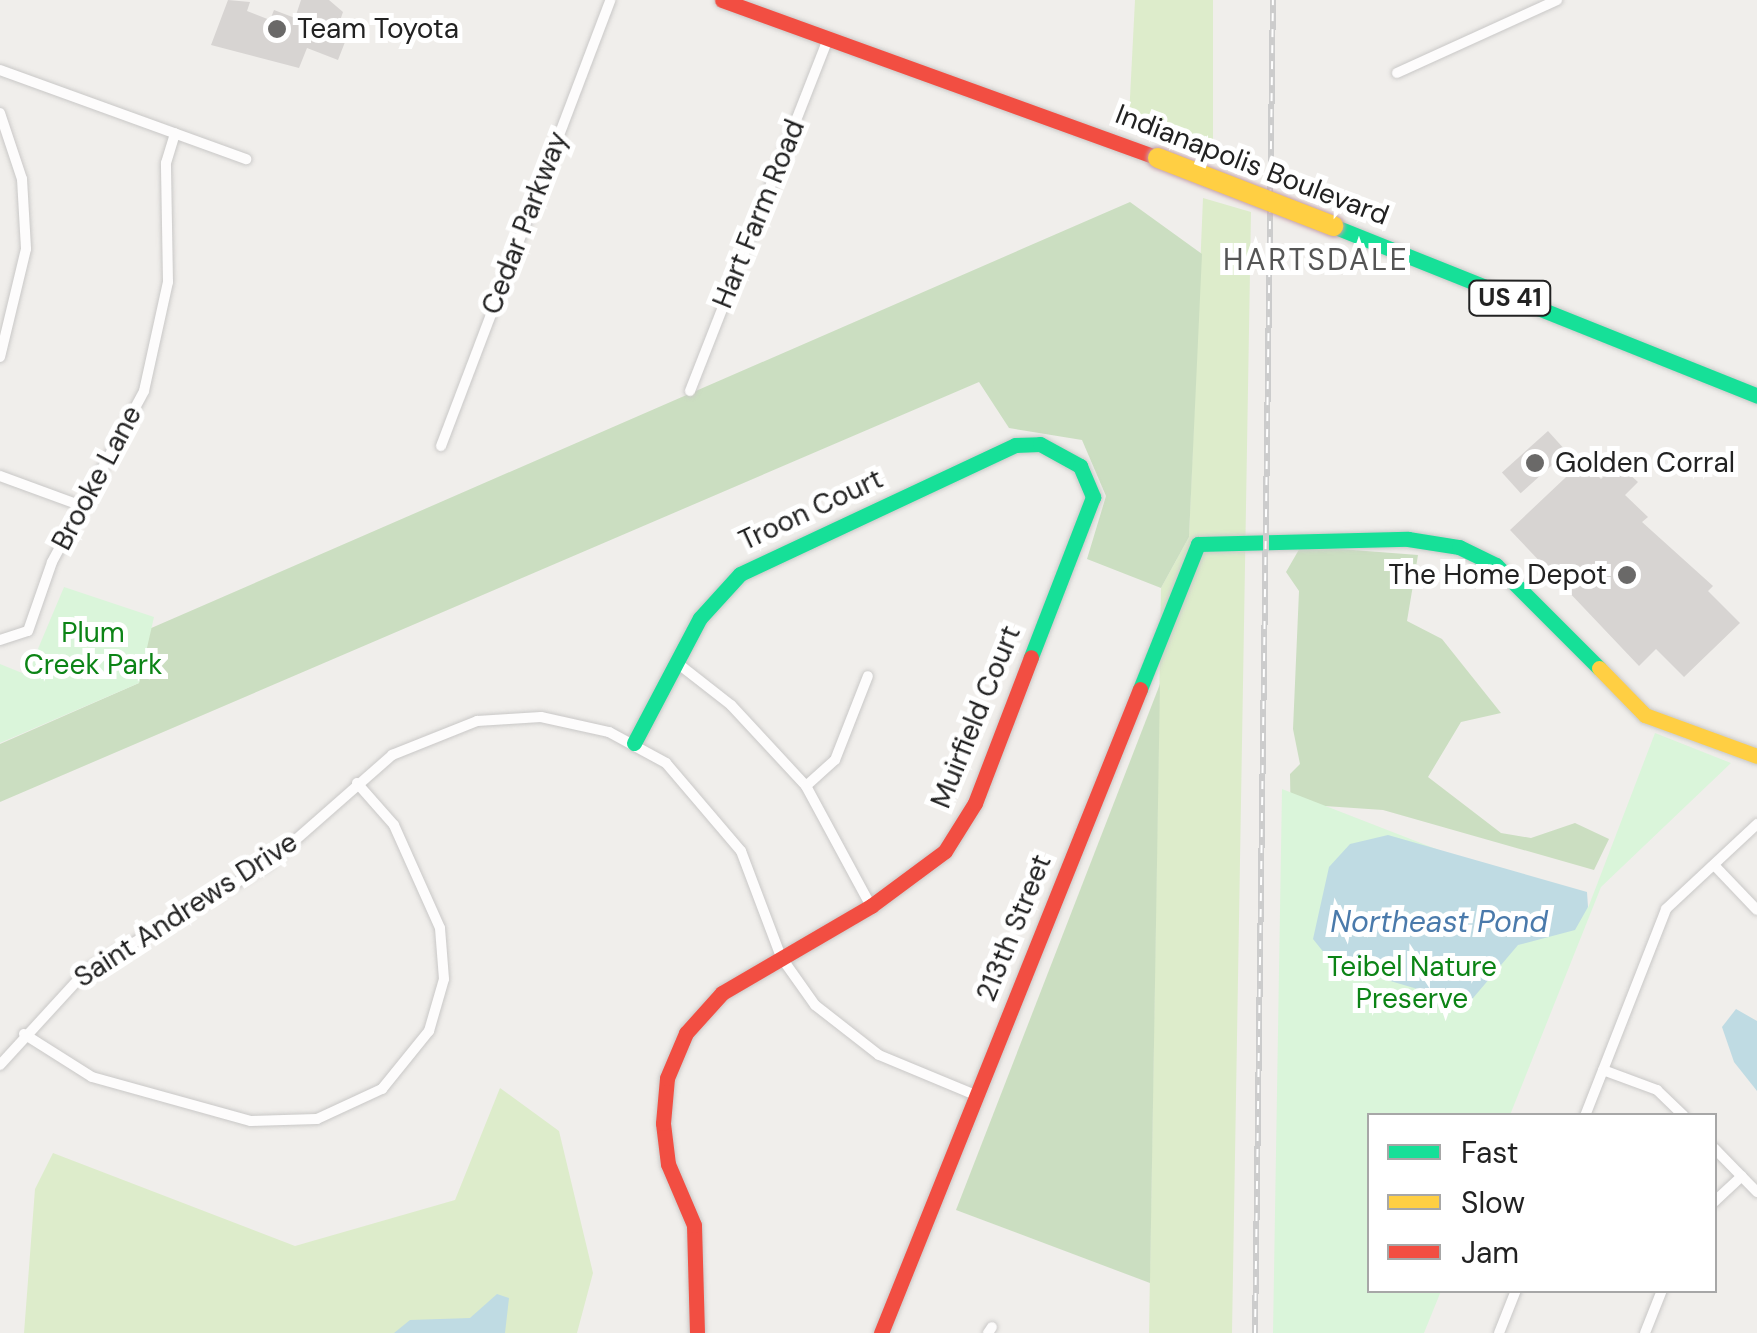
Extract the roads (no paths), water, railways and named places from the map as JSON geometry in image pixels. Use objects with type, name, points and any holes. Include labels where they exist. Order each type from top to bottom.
[{"type":"main road","name":"Indianapolis Boulevard","points":[[722,0],[1158,158],[1757,396]]},
{"type":"main road","name":"Troon Court","points":[[634,743],[676,662],[719,595],[777,552],[1015,446],[1040,444],[1069,456],[1083,475]]},
{"type":"main road","name":"Muirfield Court","points":[[698,1333],[702,1279],[694,1225],[668,1164],[667,1078],[686,1032],[722,993],[871,906],[945,851],[975,803],[1092,497],[1083,475]]},
{"type":"main road","name":"213th Street","points":[[881,1333],[1198,544],[1408,539],[1460,547],[1496,566],[1645,714],[1757,756]]},
{"type":"street","name":"Cedar Parkway","points":[[441,446],[610,0]]},
{"type":"street","points":[[1397,73],[1556,0]]},
{"type":"street","name":"Hart Farm Road","points":[[690,391],[828,38]]},
{"type":"street","points":[[0,70],[246,159]]},
{"type":"street","points":[[0,113],[22,179],[26,249],[0,358]]},
{"type":"street","name":"Brooke Lane","points":[[0,640],[19,640],[82,506],[129,426],[156,353],[170,245],[166,163],[175,134]]},
{"type":"street","points":[[0,476],[82,506]]},
{"type":"street","points":[[676,662],[731,705],[806,786],[871,906]]},
{"type":"street","points":[[806,786],[835,760],[868,676]]},
{"type":"street","name":"Saint Andrews Drive","points":[[0,1065],[24,1034],[106,956],[267,865],[357,784],[421,739],[487,719],[563,720],[634,743],[687,782],[720,819],[741,850],[781,957],[815,1006],[855,1040],[975,1095]]},
{"type":"street","points":[[24,1034],[92,1078],[251,1121],[317,1119],[382,1089],[429,1030],[444,979],[440,928],[394,825],[357,784]]},
{"type":"street","points":[[1586,1113],[1666,909],[1757,824]]},
{"type":"street","points":[[1714,865],[1757,910]]},
{"type":"street","points":[[1603,1070],[1657,1090],[1681,1113]]},
{"type":"street","points":[[1717,1151],[1757,1192]]},
{"type":"street","points":[[1717,1199],[1742,1176]]},
{"type":"street","points":[[1499,1333],[1515,1293]]},
{"type":"street","points":[[1645,1333],[1661,1293]]},
{"type":"water","name":"Northeast Pond","points":[[1388,835],[1587,892],[1588,907],[1575,930],[1518,945],[1468,1004],[1333,964],[1313,939],[1329,867],[1350,844]]},
{"type":"water","points":[[1736,1009],[1757,1021],[1757,1091],[1734,1062],[1722,1027]]},
{"type":"water","points":[[497,1294],[509,1298],[505,1333],[394,1333],[410,1320],[470,1318]]},
{"type":"railway","points":[[1255,1333],[1273,0]]},
{"type":"place","name":"Team Toyota","points":[[277,29]]},
{"type":"place","name":"Golden Corral","points":[[1535,463]]},
{"type":"place","name":"The Home Depot","points":[[1627,575]]},
{"type":"district","name":"HARTSDALE","points":[[1316,260]]},
{"type":"park label","name":"Plum Creek Park","points":[[93,649]]},
{"type":"park label","name":"Teibel Nature Preserve","points":[[1412,983]]}]
